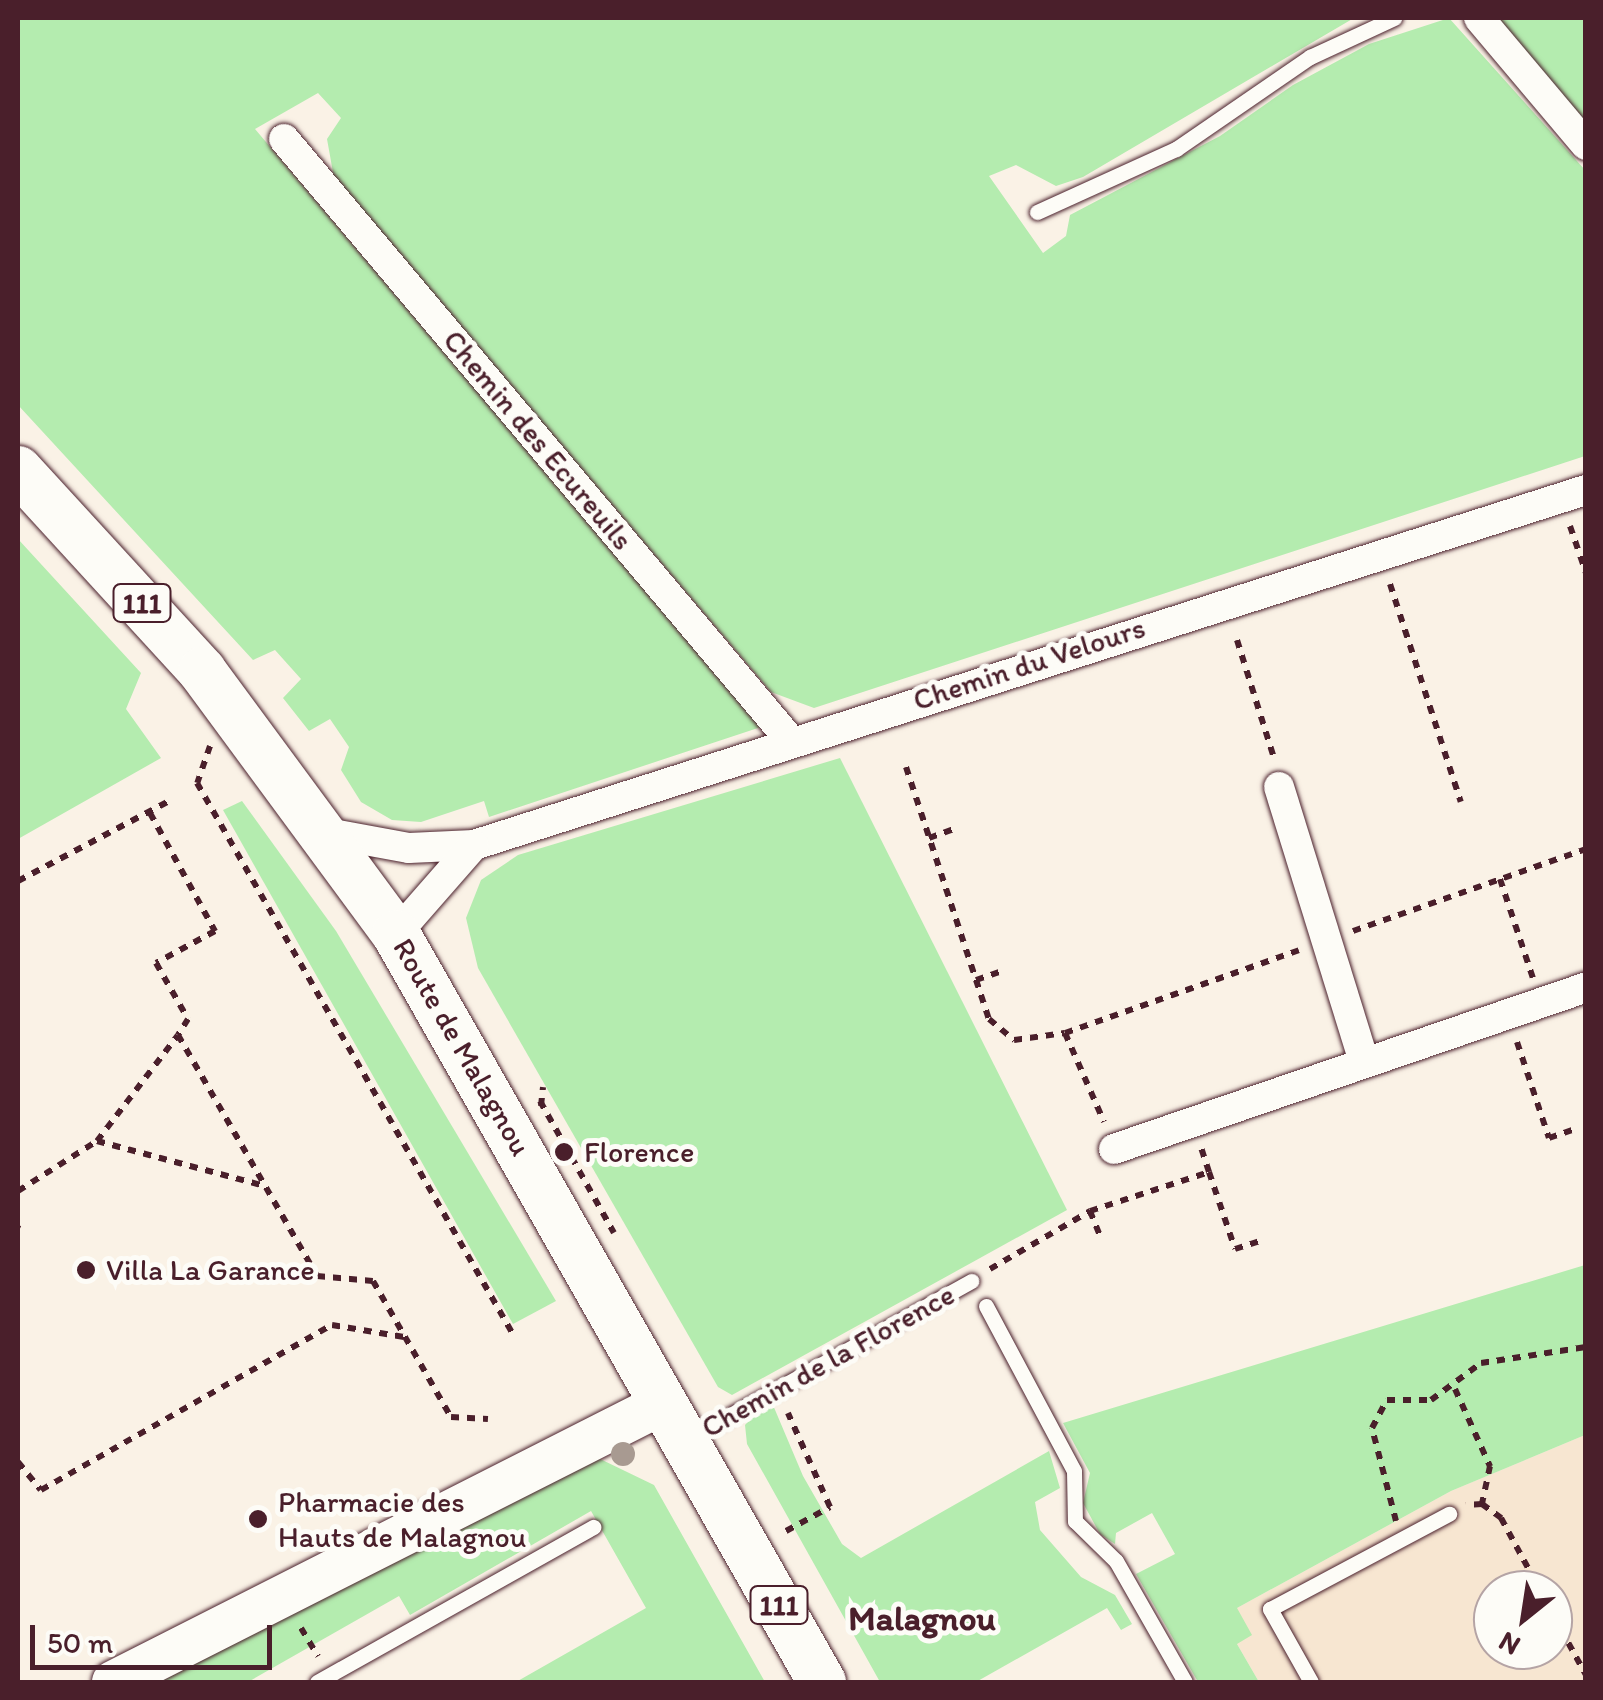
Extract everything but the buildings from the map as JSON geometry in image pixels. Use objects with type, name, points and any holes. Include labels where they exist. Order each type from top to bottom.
[{"type":"main road","name":"Route de Malagnou","points":[[18,470],[202,671],[327,833],[396,934],[822,1682]]},
{"type":"street","points":[[1479,18],[1586,146]]},
{"type":"street","name":"Chemin des Ecureuils","points":[[284,139],[791,741]]},
{"type":"street","name":"Chemin du Velours","points":[[327,833],[409,848],[474,845],[1586,490]]},
{"type":"street","points":[[1279,787],[1364,1062]]},
{"type":"street","points":[[396,934],[474,845]]},
{"type":"street","points":[[1114,1149],[1586,988]]},
{"type":"street","points":[[117,1682],[674,1422]]},
{"type":"lane","points":[[1038,212],[1176,148],[1310,57],[1394,18]]},
{"type":"lane","name":"Chemin de la Florence","points":[[674,1422],[972,1281]]},
{"type":"lane","points":[[986,1306],[1074,1470],[1076,1521],[1116,1561],[1185,1682]]},
{"type":"lane","points":[[1311,1682],[1270,1609],[1449,1514]]},
{"type":"lane","points":[[324,1679],[593,1527]]},
{"type":"path","points":[[1574,540],[1586,572]]},
{"type":"path","points":[[1381,558],[1461,802]]},
{"type":"path","points":[[1237,640],[1279,787]]},
{"type":"path","points":[[210,746],[197,783],[514,1336]]},
{"type":"path","points":[[906,767],[976,980],[999,1032],[1029,1043],[1064,1033],[1114,1149]]},
{"type":"path","points":[[18,881],[169,801]]},
{"type":"path","points":[[18,1191],[96,1142],[188,1019],[156,963],[215,931],[150,813]]},
{"type":"path","points":[[930,838],[956,828]]},
{"type":"path","points":[[1500,879],[1541,1002]]},
{"type":"path","points":[[976,980],[1002,971]]},
{"type":"path","points":[[1508,1014],[1550,1138],[1575,1129]]},
{"type":"path","points":[[178,1035],[317,1276],[374,1282],[451,1417],[488,1419]]},
{"type":"path","points":[[540,1110],[543,1087]]},
{"type":"path","points":[[1192,1122],[1235,1249],[1259,1241]]},
{"type":"path","points":[[96,1142],[265,1186]]},
{"type":"path","points":[[972,1281],[1090,1211],[1209,1172]]},
{"type":"path","points":[[588,1194],[612,1206]]},
{"type":"path","points":[[1090,1211],[1101,1238]]},
{"type":"path","points":[[18,1462],[40,1490],[332,1325],[406,1338]]},
{"type":"path","points":[[1404,1537],[1374,1412],[1387,1400],[1431,1400],[1455,1389],[1481,1363],[1586,1348]]},
{"type":"path","points":[[1455,1389],[1490,1466],[1482,1504]]},
{"type":"path","points":[[786,1531],[830,1507],[788,1413]]},
{"type":"path","points":[[1449,1514],[1482,1504]]},
{"type":"path","points":[[1482,1504],[1501,1518],[1529,1570]]},
{"type":"path","points":[[300,1627],[324,1679]]},
{"type":"path","points":[[1573,1651],[1586,1675]]},
{"type":"shaded area","points":[[1585,1435],[1585,1682],[1259,1682],[1237,1644],[1237,1608],[1451,1491]]},
{"type":"green space","points":[[18,18],[1354,18],[1083,177],[1056,186],[1016,165],[989,176],[1043,253],[1066,236],[1070,215],[1220,136],[1293,85],[1369,44],[1449,18],[1585,170],[1585,456],[814,708],[771,692],[334,178],[327,139],[341,118],[318,93],[255,129],[761,727],[489,817],[484,801],[421,822],[392,820],[361,802],[341,770],[349,747],[330,719],[309,731],[283,698],[301,679],[275,650],[253,660],[18,405]]},
{"type":"green space","points":[[1496,18],[1585,18],[1585,124]]},
{"type":"green space","points":[[18,539],[141,673],[126,709],[161,758],[18,839]]},
{"type":"green space","points":[[840,758],[1067,1210],[732,1395],[718,1387],[478,968],[466,918],[481,880],[518,855]]},
{"type":"green space","points":[[242,801],[336,931],[556,1301],[513,1324],[223,810]]},
{"type":"green space","points":[[1585,1265],[1585,1435],[1451,1491],[1237,1608],[1252,1635],[1237,1644],[1259,1682],[1198,1682],[1136,1574],[1175,1554],[1152,1513],[1116,1533],[1115,1544],[1100,1534],[1083,1503],[1090,1473],[1063,1423]]},
{"type":"green space","points":[[770,1398],[803,1476],[842,1544],[861,1558],[1049,1451],[1060,1488],[1035,1502],[1040,1530],[1081,1577],[1115,1595],[1132,1624],[1121,1630],[1107,1608],[976,1682],[880,1682],[747,1444],[745,1425]]},
{"type":"green space","points":[[596,1457],[654,1485],[765,1682],[516,1682],[646,1608],[591,1511],[410,1615],[399,1596],[248,1682],[159,1682]]},
{"type":"place","name":"Florence","points":[[564,1152]]},
{"type":"place","name":"Villa La Garance","points":[[86,1270]]},
{"type":"place","name":"Pharmacie des Hauts de Malagnou","points":[[258,1519]]},
{"type":"district","name":"Malagnou","points":[[922,1618]]}]
